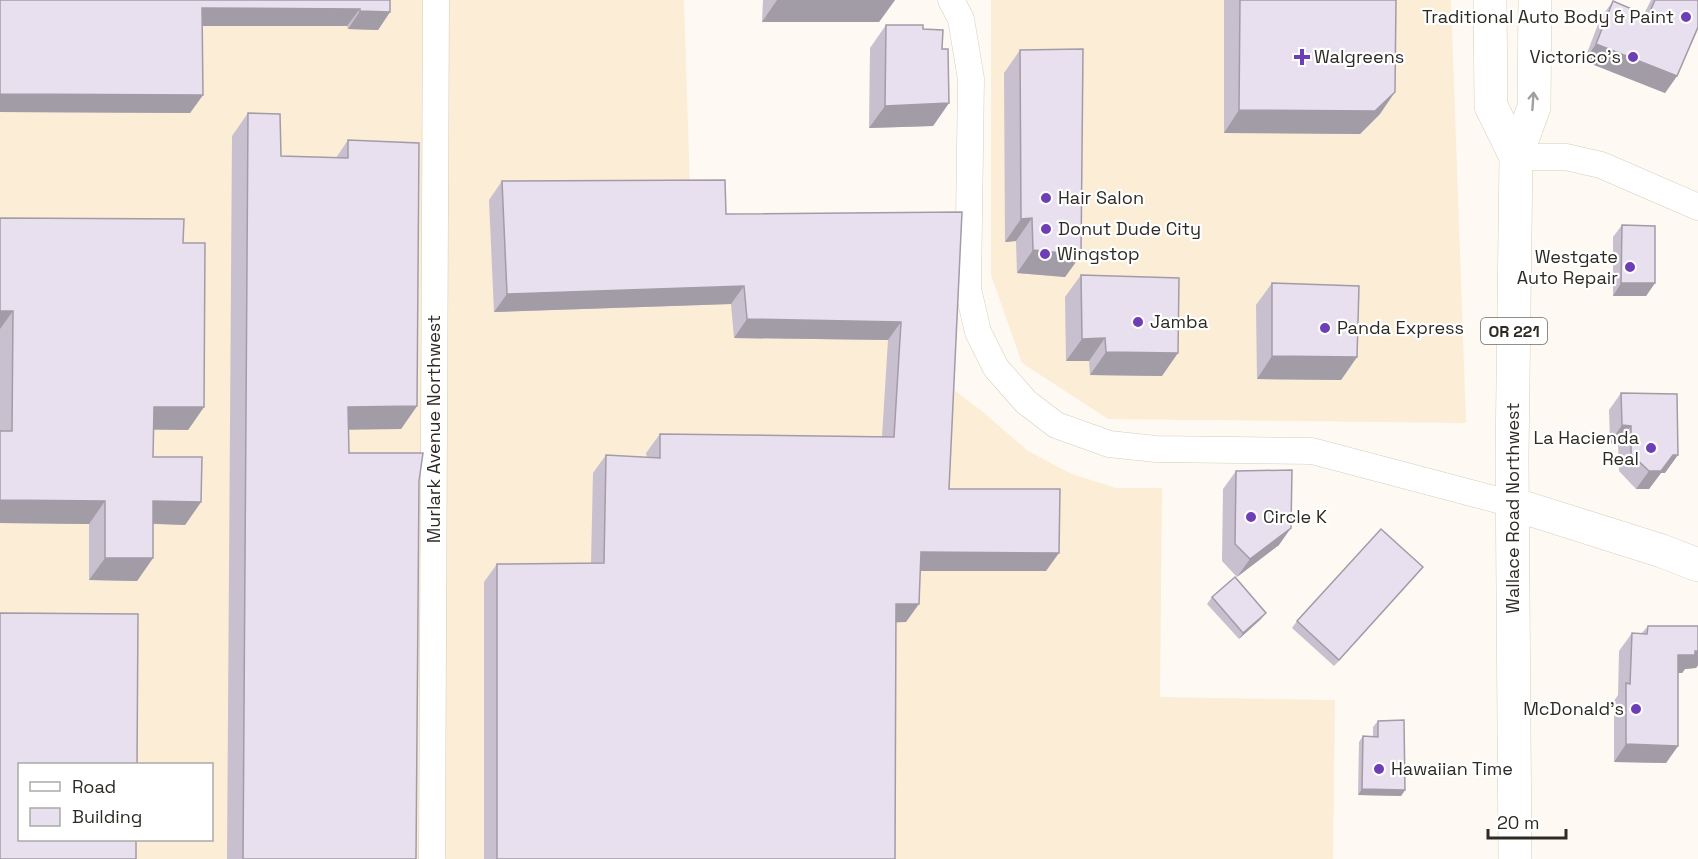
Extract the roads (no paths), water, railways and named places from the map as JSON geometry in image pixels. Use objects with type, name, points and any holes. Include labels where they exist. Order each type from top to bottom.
[{"type":"main road","name":"Wallace Road Northwest","points":[[1490,0],[1491,105],[1516,157]]},
{"type":"main road","name":"Wallace Road Northwest","points":[[1515,859],[1513,504],[1516,157],[1534,107],[1535,0]]},
{"type":"main road","points":[[1513,504],[1651,548],[1698,566]]},
{"type":"street","name":"Murlark Avenue Northwest","points":[[432,859],[436,0]]},
{"type":"street","points":[[951,0],[961,19],[971,79],[968,289],[978,332],[996,368],[1026,402],[1056,425],[1109,444],[1156,449],[1312,451],[1513,504]]},
{"type":"street","points":[[1516,157],[1566,157],[1602,165],[1698,207]]},
{"type":"place","name":"Traditional Auto Body & Paint","points":[[1686,17]]},
{"type":"place","name":"Walgreens","points":[[1302,57]]},
{"type":"place","name":"Victorico's","points":[[1633,57]]},
{"type":"place","name":"Hair Salon","points":[[1046,198]]},
{"type":"place","name":"Donut Dude City","points":[[1046,229]]},
{"type":"place","name":"Wingstop","points":[[1045,254]]},
{"type":"place","name":"Westgate Auto Repair","points":[[1630,267]]},
{"type":"place","name":"Jamba","points":[[1138,322]]},
{"type":"place","name":"Panda Express","points":[[1325,328]]},
{"type":"place","name":"La Hacienda Real","points":[[1651,448]]},
{"type":"place","name":"Circle K","points":[[1251,517]]},
{"type":"place","name":"McDonald's","points":[[1636,709]]},
{"type":"place","name":"Hawaiian Time","points":[[1379,769]]}]
